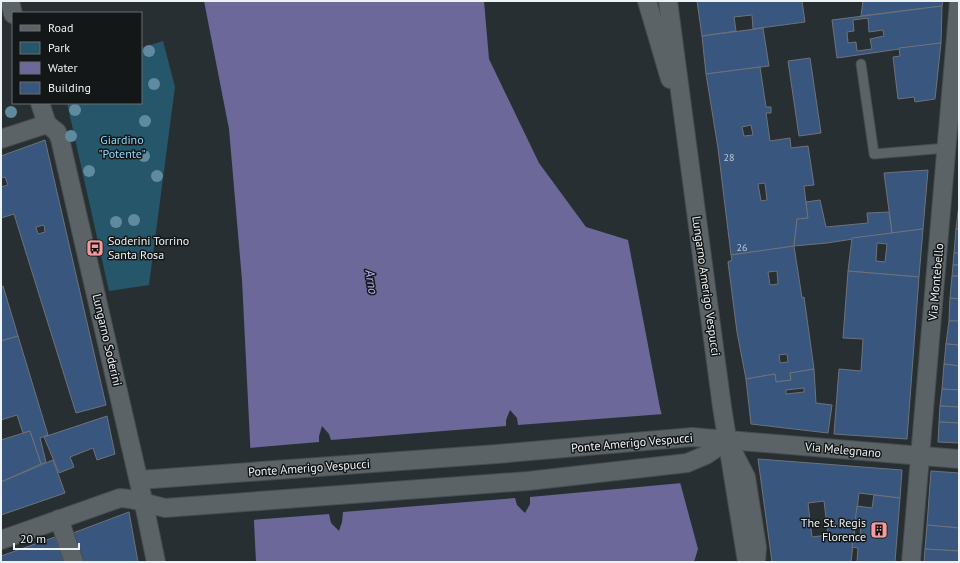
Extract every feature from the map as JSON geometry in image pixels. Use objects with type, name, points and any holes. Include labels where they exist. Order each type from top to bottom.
[{"type":"street","points":[[10,1],[13,12]]},
{"type":"street","name":"Lungarno Amerigo Vespucci","points":[[647,1],[686,131]]},
{"type":"street","name":"Lungarno Amerigo Vespucci","points":[[668,1],[727,441],[747,562]]},
{"type":"street","name":"Via Montebello","points":[[911,562],[959,1]]},
{"type":"street","points":[[1,140],[47,124],[40,104]]},
{"type":"street","name":"Lungarno Soderini","points":[[47,124],[57,132],[60,139],[139,480],[156,562]]},
{"type":"street","name":"Ponte Amerigo Vespucci","points":[[139,480],[161,480],[684,438],[703,437],[727,441]]},
{"type":"street","name":"Lungarno Amerigo Vespucci","points":[[727,441],[746,477],[757,547],[756,562]]},
{"type":"street","name":"Ponte Amerigo Vespucci","points":[[1,540],[120,498],[129,498],[144,504],[167,508],[521,482],[687,463],[706,455],[727,441]]},
{"type":"street","name":"Via Melegnano","points":[[727,441],[959,459]]},
{"type":"street","points":[[59,519],[74,562]]},
{"type":"lane","points":[[861,64],[874,154],[947,148]]},
{"type":"green space","name":"Giardino \"Potente\"","points":[[163,41],[175,87],[149,285],[109,291],[67,104],[142,104],[142,48]]},
{"type":"water","name":"Arno","points":[[204,1],[484,1],[489,59],[539,163],[586,227],[628,240],[660,408],[698,549],[694,562],[256,562],[242,280],[229,129]]},
{"type":"pier","points":[[510,410],[517,418],[518,425],[664,414],[682,483],[530,497],[530,504],[525,513],[517,505],[515,498],[343,512],[339,531],[331,523],[329,514],[252,520],[249,448],[319,442],[322,426],[329,434],[331,440],[506,426],[506,420]]},
{"type":"building","points":[[697,1],[802,1],[805,22],[753,29],[752,15],[734,17],[736,31],[702,36]]},
{"type":"building","points":[[863,1],[943,1],[942,6],[861,16]]},
{"type":"building","points":[[942,6],[941,43],[837,58],[832,20]],"holes":[[[868,18],[869,32],[883,30],[884,36],[870,39],[872,49],[857,51],[856,42],[848,43],[847,32],[854,31],[853,20]]]},
{"type":"building","points":[[763,28],[769,66],[706,74],[702,36]]},
{"type":"building","points":[[941,43],[935,99],[915,102],[914,97],[898,99],[893,57],[900,56],[899,48]]},
{"type":"building","points":[[810,58],[821,133],[799,136],[788,61]]},
{"type":"building","points":[[760,67],[766,107],[771,107],[771,113],[766,113],[770,141],[790,138],[791,148],[808,146],[814,185],[804,186],[808,218],[797,219],[794,246],[731,255],[718,148],[706,74]],"holes":[[[751,125],[753,135],[744,136],[742,127]],[[765,183],[767,200],[761,201],[758,184]]]},
{"type":"building","points":[[45,140],[106,405],[76,413],[14,214],[1,218],[1,187],[8,185],[5,177],[1,178],[1,156]],"holes":[[[44,225],[45,232],[38,234],[36,227]]]},
{"type":"building","points":[[928,170],[923,229],[892,233],[884,173]]},
{"type":"building","points":[[820,200],[826,227],[868,223],[867,213],[889,212],[892,233],[827,243],[794,246],[797,219],[808,218],[806,202]]},
{"type":"building","points":[[959,204],[959,229],[956,229]]},
{"type":"building","points":[[923,229],[919,277],[848,271],[852,238]],"holes":[[[877,243],[887,244],[885,262],[876,261]]]},
{"type":"building","points":[[956,229],[959,229],[959,253],[954,253]]},
{"type":"building","points":[[794,246],[802,298],[804,297],[814,369],[790,373],[791,380],[776,382],[775,374],[746,379],[737,332],[728,262],[732,260],[731,255]],"holes":[[[777,271],[778,284],[770,285],[768,272]],[[787,354],[788,362],[780,363],[779,355]]]},
{"type":"building","points":[[954,253],[959,253],[959,265],[953,265]]},
{"type":"building","points":[[953,265],[959,265],[959,276],[952,276]]},
{"type":"building","points":[[848,271],[919,277],[907,439],[834,434],[839,369],[861,371],[863,339],[843,338]]},
{"type":"building","points":[[952,276],[959,276],[959,299],[950,298]]},
{"type":"building","points":[[3,286],[18,336],[1,341],[1,287]]},
{"type":"building","points":[[950,298],[959,299],[959,321],[949,321]]},
{"type":"building","points":[[949,321],[959,321],[959,345],[946,344]]},
{"type":"building","points":[[18,336],[48,435],[40,438],[46,462],[41,464],[30,431],[23,433],[17,415],[1,420],[1,341]]},
{"type":"building","points":[[946,344],[959,345],[959,366],[944,364]]},
{"type":"building","points":[[944,364],[959,366],[959,390],[942,389]]},
{"type":"building","points":[[814,369],[816,403],[832,405],[828,433],[751,424],[746,379],[775,374],[776,382],[791,380],[790,373]],"holes":[[[804,388],[804,392],[786,394],[786,390]]]},
{"type":"building","points":[[942,389],[959,390],[959,407],[940,406]]},
{"type":"building","points":[[940,406],[959,407],[959,423],[939,422]]},
{"type":"building","points":[[107,416],[115,454],[97,460],[93,448],[70,457],[74,467],[59,473],[44,437]]},
{"type":"building","points":[[939,422],[959,423],[959,443],[938,442]]},
{"type":"building","points":[[30,431],[41,464],[1,482],[1,440]]},
{"type":"building","points":[[758,459],[902,470],[900,498],[859,493],[851,562],[772,562]],"holes":[[[824,501],[828,535],[812,537],[808,503]]]},
{"type":"building","points":[[53,460],[65,493],[1,515],[1,482]]},
{"type":"building","points":[[931,471],[959,473],[959,528],[927,525]]},
{"type":"building","name":"The St. Regis Florence","points":[[874,495],[900,498],[895,562],[857,562],[858,548],[852,547],[853,537],[860,537],[861,523],[855,522],[857,506],[872,508]]},
{"type":"building","points":[[129,512],[138,562],[82,562],[73,533]]},
{"type":"building","points":[[927,525],[959,528],[959,551],[925,549]]},
{"type":"building","points":[[55,537],[64,562],[1,562],[1,556]]},
{"type":"building","points":[[925,549],[959,551],[959,562],[924,562]]},
{"type":"place","name":"Soderini Torrino Santa Rosa","points":[[95,248]]},
{"type":"place","name":"The St. Regis Florence","points":[[879,530]]}]
